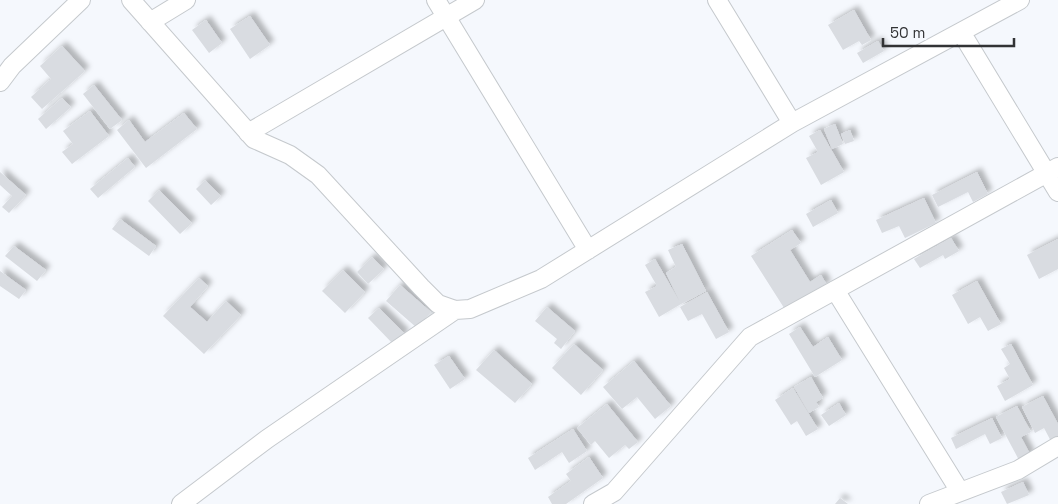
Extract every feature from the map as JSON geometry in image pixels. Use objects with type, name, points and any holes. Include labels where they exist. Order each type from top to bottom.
[{"type":"street","points":[[0,82],[12,66],[81,0]]},
{"type":"street","points":[[132,0],[254,139],[290,155],[318,175],[426,293],[438,304],[455,310],[470,309],[541,279],[792,123],[1020,0]]},
{"type":"street","points":[[150,22],[186,0]]},
{"type":"street","points":[[436,0],[588,250]]},
{"type":"street","points":[[248,133],[475,0]]},
{"type":"street","points":[[718,0],[792,123]]},
{"type":"street","points":[[961,32],[1052,171],[1058,192]]},
{"type":"street","points":[[593,504],[614,492],[750,337],[1052,171]]},
{"type":"street","points":[[835,290],[959,490]]},
{"type":"street","points":[[181,504],[266,439],[455,310]]},
{"type":"street","points":[[929,504],[959,490],[1018,470],[1058,446]]},
{"type":"building","points":[[854,10],[871,40],[862,45],[859,41],[843,50],[828,25]]},
{"type":"building","points":[[250,16],[270,45],[250,59],[230,29]]},
{"type":"building","points":[[206,20],[222,43],[209,53],[192,30]]},
{"type":"building","points":[[878,41],[884,51],[863,63],[857,53]]},
{"type":"building","points":[[62,46],[85,71],[42,109],[31,97],[51,79],[40,66]]},
{"type":"building","points":[[94,85],[122,120],[110,129],[83,94]]},
{"type":"building","points":[[62,98],[71,107],[46,129],[38,119]]},
{"type":"building","points":[[90,111],[109,136],[72,164],[62,152],[73,144],[63,131]]},
{"type":"building","points":[[184,113],[197,129],[146,168],[117,130],[129,120],[145,142]]},
{"type":"building","points":[[835,124],[843,144],[832,149],[824,129]]},
{"type":"building","points":[[820,130],[844,172],[821,185],[806,158],[818,152],[809,136]]},
{"type":"building","points":[[850,130],[854,141],[845,144],[841,134]]},
{"type":"building","points":[[128,158],[135,167],[98,198],[90,189]]},
{"type":"building","points":[[0,172],[26,195],[9,213],[2,207],[12,196],[0,185]]},
{"type":"building","points":[[977,172],[988,194],[973,202],[968,192],[938,207],[932,195]]},
{"type":"building","points":[[205,180],[221,196],[211,205],[196,189]]},
{"type":"building","points":[[159,190],[192,223],[180,234],[148,201]]},
{"type":"building","points":[[924,198],[936,223],[905,238],[899,226],[882,233],[876,220]]},
{"type":"building","points":[[831,200],[838,213],[813,227],[806,214]]},
{"type":"building","points":[[120,219],[156,246],[149,256],[112,229]]},
{"type":"building","points":[[792,230],[801,243],[790,250],[810,282],[821,275],[827,285],[786,311],[751,256]]},
{"type":"building","points":[[951,238],[959,251],[945,259],[943,255],[920,268],[914,259]]},
{"type":"building","points":[[1058,239],[1058,269],[1039,279],[1027,255]]},
{"type":"building","points":[[682,244],[706,291],[681,304],[666,273],[676,267],[668,250]]},
{"type":"building","points":[[14,246],[46,270],[37,281],[5,256]]},
{"type":"building","points":[[372,257],[384,269],[368,284],[357,272]]},
{"type":"building","points":[[655,259],[681,304],[659,317],[645,292],[657,286],[645,265]]},
{"type":"building","points":[[343,270],[365,292],[345,313],[322,291]]},
{"type":"building","points":[[0,271],[26,290],[19,299],[0,286]]},
{"type":"building","points":[[199,278],[208,286],[190,307],[207,322],[226,301],[241,315],[204,354],[163,316]]},
{"type":"building","points":[[977,281],[1001,324],[988,331],[980,317],[968,324],[952,295]]},
{"type":"building","points":[[400,285],[431,312],[417,328],[386,301]]},
{"type":"building","points":[[707,292],[729,332],[716,339],[702,314],[688,321],[680,307]]},
{"type":"building","points":[[547,307],[575,331],[561,349],[554,343],[557,339],[535,321]]},
{"type":"building","points":[[379,308],[405,334],[394,345],[368,318]]},
{"type":"building","points":[[800,327],[813,347],[828,337],[842,360],[815,377],[789,334]]},
{"type":"building","points":[[574,344],[603,370],[581,395],[552,368]]},
{"type":"building","points":[[1011,344],[1033,385],[1005,401],[997,386],[1010,379],[1004,368],[1010,364],[1001,349]]},
{"type":"building","points":[[494,350],[532,384],[515,403],[476,370]]},
{"type":"building","points":[[449,356],[465,379],[450,389],[434,365]]},
{"type":"building","points":[[634,361],[671,406],[655,419],[637,397],[622,409],[603,387]]},
{"type":"building","points":[[811,377],[823,398],[816,402],[819,407],[809,413],[794,387]]},
{"type":"building","points":[[793,388],[818,429],[806,436],[797,421],[791,425],[775,400]]},
{"type":"building","points":[[1043,396],[1058,424],[1058,445],[1054,447],[1044,428],[1035,433],[1022,407]]},
{"type":"building","points":[[839,403],[846,415],[829,426],[821,415]]},
{"type":"building","points":[[607,404],[638,442],[629,449],[625,445],[609,458],[595,441],[591,445],[577,428]]},
{"type":"building","points":[[1017,406],[1031,432],[1021,437],[1031,456],[1020,462],[996,417]]},
{"type":"building","points":[[992,418],[1002,438],[990,444],[985,434],[956,449],[951,438]]},
{"type":"building","points":[[573,429],[587,451],[569,463],[562,452],[535,470],[528,458]]},
{"type":"building","points":[[589,457],[603,478],[566,504],[552,504],[548,497],[571,481],[566,474]]},
{"type":"building","points":[[1023,482],[1029,495],[1007,504],[1001,492]]},
{"type":"building","points":[[840,498],[848,504],[835,504]]}]
